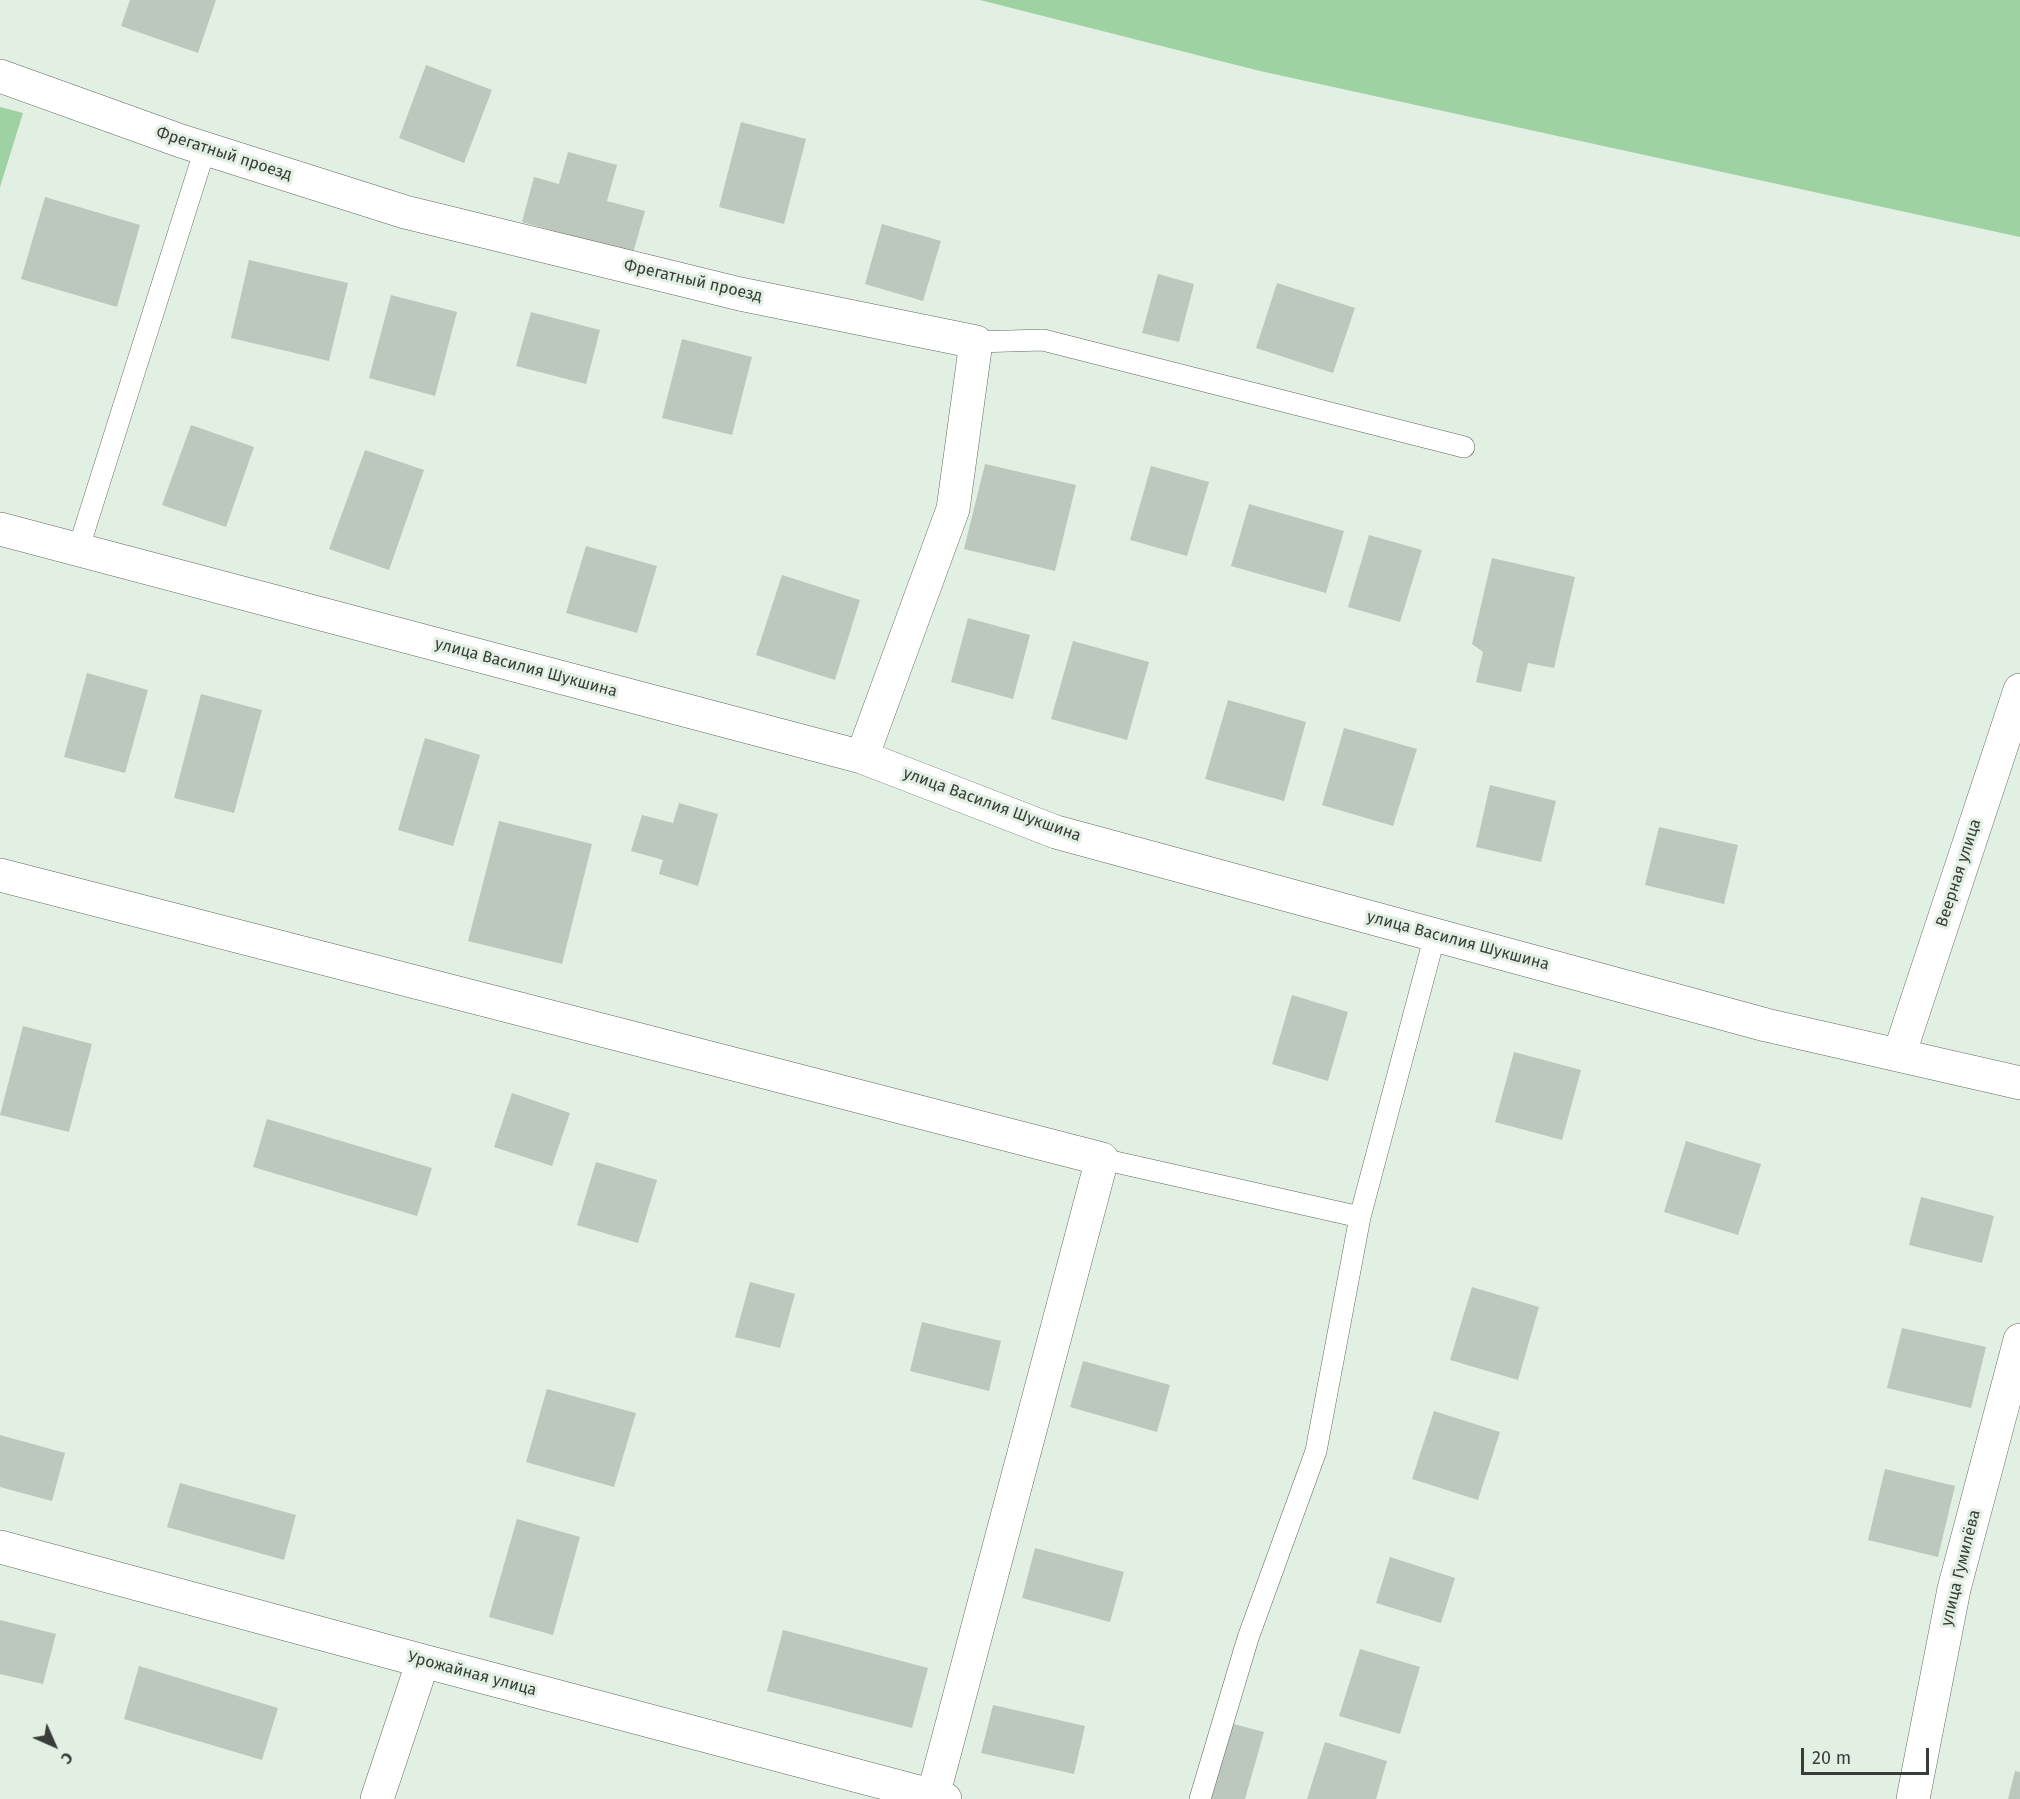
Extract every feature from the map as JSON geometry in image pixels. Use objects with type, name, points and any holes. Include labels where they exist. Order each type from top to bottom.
[{"type":"street","name":"Фрегатный проезд","points":[[0,76],[205,149],[417,215],[740,294],[976,342]]},
{"type":"street","points":[[862,757],[953,510],[976,342]]},
{"type":"street","name":"улица Василия Шукшина","points":[[0,529],[862,757],[1056,832],[1766,1025],[2020,1083]]},
{"type":"street","name":"Веерная улица","points":[[1899,1055],[2020,690]]},
{"type":"street","points":[[0,875],[1102,1160],[939,1797]]},
{"type":"street","name":"улица Гумилёва","points":[[1913,1799],[1954,1590],[2020,1340]]},
{"type":"street","name":"Урожайная улица","points":[[0,1547],[939,1797]]},
{"type":"street","points":[[377,1799],[423,1661]]},
{"type":"lane","points":[[78,550],[205,149]]},
{"type":"lane","points":[[976,342],[1043,340],[1464,447]]},
{"type":"lane","points":[[1200,1799],[1248,1638],[1316,1451],[1360,1217],[1435,935]]},
{"type":"lane","points":[[1102,1160],[1360,1217]]},
{"type":"green space","points":[[980,0],[2020,0],[2020,237],[1260,71]]},
{"type":"green space","points":[[0,107],[23,113],[0,187]]},
{"type":"building","points":[[130,0],[216,0],[198,53],[121,26]]},
{"type":"building","points":[[426,65],[492,90],[464,163],[399,138]]},
{"type":"building","points":[[741,122],[806,139],[784,224],[719,207]]},
{"type":"building","points":[[568,152],[617,165],[607,201],[645,211],[633,253],[522,222],[534,177],[559,184]]},
{"type":"building","points":[[45,197],[140,225],[117,307],[21,279]]},
{"type":"building","points":[[882,224],[941,241],[923,301],[865,284]]},
{"type":"building","points":[[249,260],[348,283],[329,361],[231,338]]},
{"type":"building","points":[[1158,274],[1194,284],[1179,342],[1142,333]]},
{"type":"building","points":[[1277,283],[1355,308],[1333,373],[1256,348]]},
{"type":"building","points":[[391,295],[457,312],[435,396],[369,378]]},
{"type":"building","points":[[531,312],[600,330],[586,384],[516,366]]},
{"type":"building","points":[[682,339],[752,357],[732,435],[662,418]]},
{"type":"building","points":[[191,425],[254,447],[226,527],[162,505]]},
{"type":"building","points":[[365,450],[424,470],[389,570],[329,549]]},
{"type":"building","points":[[985,464],[1076,485],[1055,571],[964,549]]},
{"type":"building","points":[[1151,466],[1209,482],[1187,556],[1130,540]]},
{"type":"building","points":[[1249,504],[1344,531],[1326,593],[1231,566]]},
{"type":"building","points":[[1369,535],[1422,550],[1400,622],[1348,607]]},
{"type":"building","points":[[586,546],[657,566],[637,633],[566,613]]},
{"type":"building","points":[[1492,558],[1575,577],[1554,668],[1528,663],[1521,692],[1476,682],[1483,652],[1472,644]]},
{"type":"building","points":[[782,575],[860,600],[835,680],[756,655]]},
{"type":"building","points":[[968,618],[1030,635],[1013,699],[951,682]]},
{"type":"building","points":[[1073,641],[1149,662],[1127,740],[1051,719]]},
{"type":"building","points":[[87,673],[148,690],[125,773],[64,757]]},
{"type":"building","points":[[201,694],[262,710],[234,813],[174,798]]},
{"type":"building","points":[[1228,700],[1306,722],[1284,801],[1205,779]]},
{"type":"building","points":[[1344,728],[1417,749],[1393,826],[1322,805]]},
{"type":"building","points":[[425,738],[480,755],[453,846],[398,830]]},
{"type":"building","points":[[1490,785],[1556,801],[1541,862],[1476,847]]},
{"type":"building","points":[[679,803],[718,814],[698,886],[659,874],[663,860],[631,851],[642,815],[673,823]]},
{"type":"building","points":[[499,821],[592,844],[562,964],[468,941]]},
{"type":"building","points":[[1659,827],[1738,845],[1724,904],[1645,885]]},
{"type":"building","points":[[1292,995],[1348,1012],[1328,1081],[1272,1064]]},
{"type":"building","points":[[23,1026],[92,1044],[69,1132],[0,1115]]},
{"type":"building","points":[[1514,1052],[1581,1070],[1562,1140],[1495,1122]]},
{"type":"building","points":[[512,1093],[570,1113],[552,1166],[494,1147]]},
{"type":"building","points":[[267,1119],[432,1168],[417,1216],[253,1167]]},
{"type":"building","points":[[1686,1141],[1761,1164],[1738,1235],[1664,1212]]},
{"type":"building","points":[[596,1162],[657,1180],[638,1243],[577,1225]]},
{"type":"building","points":[[1921,1197],[1994,1216],[1982,1263],[1909,1245]]},
{"type":"building","points":[[750,1282],[795,1294],[780,1348],[735,1337]]},
{"type":"building","points":[[1472,1287],[1539,1307],[1518,1380],[1450,1360]]},
{"type":"building","points":[[922,1322],[1001,1341],[989,1391],[910,1371]]},
{"type":"building","points":[[1902,1328],[1986,1347],[1971,1408],[1887,1388]]},
{"type":"building","points":[[1083,1361],[1170,1385],[1157,1432],[1070,1407]]},
{"type":"building","points":[[547,1389],[636,1413],[614,1487],[526,1462]]},
{"type":"building","points":[[1434,1411],[1500,1432],[1478,1500],[1412,1479]]},
{"type":"building","points":[[0,1435],[65,1453],[52,1501],[0,1487]]},
{"type":"building","points":[[1885,1469],[1955,1486],[1938,1557],[1868,1540]]},
{"type":"building","points":[[180,1483],[296,1515],[284,1560],[167,1527]]},
{"type":"building","points":[[517,1519],[580,1537],[553,1635],[489,1617]]},
{"type":"building","points":[[1035,1548],[1124,1572],[1110,1622],[1022,1598]]},
{"type":"building","points":[[1390,1557],[1455,1578],[1441,1623],[1376,1603]]},
{"type":"building","points":[[0,1620],[56,1634],[43,1684],[0,1674]]},
{"type":"building","points":[[783,1630],[928,1668],[912,1728],[767,1691]]},
{"type":"building","points":[[1360,1649],[1420,1667],[1400,1734],[1339,1716]]},
{"type":"building","points":[[139,1666],[278,1708],[262,1760],[124,1719]]},
{"type":"building","points":[[993,1705],[1085,1726],[1074,1774],[981,1753]]},
{"type":"building","points":[[1226,1722],[1264,1732],[1245,1799],[1204,1799]]},
{"type":"building","points":[[1325,1742],[1387,1761],[1376,1799],[1307,1799]]},
{"type":"building","points":[[2015,1771],[2020,1772],[2020,1799],[2008,1799]]}]
